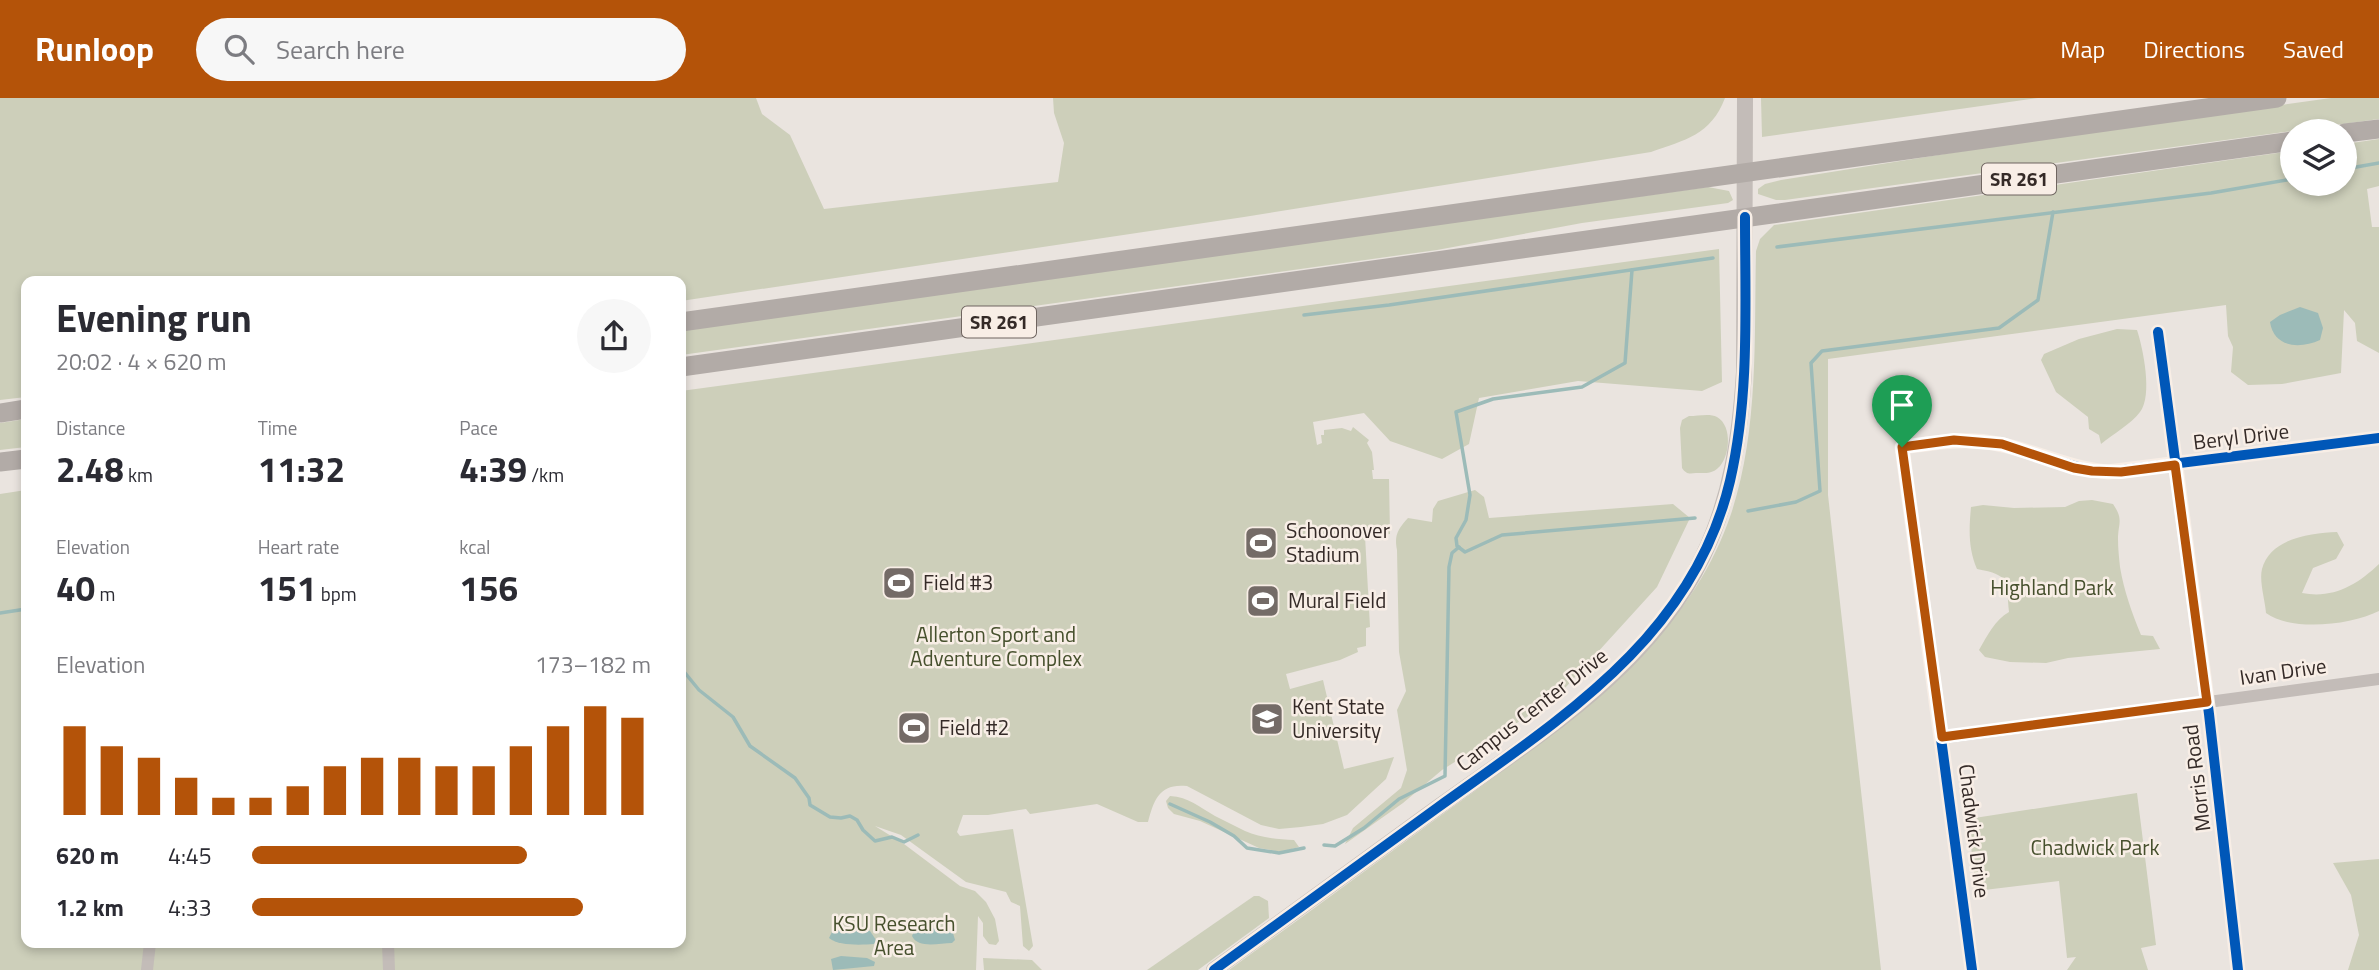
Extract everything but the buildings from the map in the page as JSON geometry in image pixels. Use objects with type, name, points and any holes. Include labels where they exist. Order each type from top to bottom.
[{"type":"main road","name":"SR 261","points":[[686,321],[2277,98]]},
{"type":"main road","points":[[2357,132],[2379,129]]},
{"type":"main road","name":"SR 261","points":[[686,366],[2280,143]]},
{"type":"main road","points":[[0,413],[21,411]]},
{"type":"main road","points":[[0,462],[21,460]]},
{"type":"street","name":"Campus Center Drive","points":[[1214,970],[1577,705],[1606,681],[1646,640],[1675,603],[1715,530],[1737,448],[1744,372],[1745,98]]},
{"type":"street","name":"Morris Road","points":[[2158,332],[2207,702],[2238,970]]},
{"type":"street","name":"Beryl Drive","points":[[1902,447],[1954,440],[1987,442],[2002,444],[2074,468],[2108,472],[2379,438]]},
{"type":"street","name":"Chadwick Drive","points":[[1902,447],[1972,970]]},
{"type":"street","name":"Ivan Drive","points":[[1942,737],[2379,679]]},
{"type":"street","points":[[147,970],[149,948]]},
{"type":"street","points":[[387,948],[389,970]]},
{"type":"green space","points":[[0,98],[756,98],[762,114],[790,135],[824,209],[1058,182],[1064,143],[1054,113],[1053,98],[1725,98],[1704,128],[1686,139],[1651,152],[1244,217],[686,300],[686,276],[21,276],[21,398],[0,400]]},
{"type":"green space","points":[[1761,98],[2038,98],[1762,137]]},
{"type":"green space","points":[[2331,98],[2379,98],[2379,119],[2357,122],[2357,119],[2280,119],[2280,132],[1785,200],[1758,194],[1758,189],[1765,184],[1781,180],[2045,138]]},
{"type":"green space","points":[[2379,139],[2379,186],[2367,189],[2372,227],[2379,227],[2379,353],[2357,341],[2355,323],[2344,310],[2341,373],[2282,384],[2248,385],[2231,372],[2233,347],[2228,336],[2226,305],[1828,359],[1828,495],[1881,970],[1229,970],[1573,718],[1613,684],[1650,647],[1683,607],[1710,563],[1731,514],[1740,482],[1751,417],[1756,251],[1760,239],[1774,225],[2280,153],[2280,196],[2357,196],[2357,142]]},
{"type":"green space","points":[[1708,187],[1729,191],[1733,200],[1728,203],[1582,223],[1437,250],[686,354],[686,327]]},
{"type":"green space","points":[[1719,249],[1722,382],[1702,391],[1578,381],[1479,398],[1469,444],[1442,459],[1390,441],[1364,413],[1313,422],[1317,445],[1322,443],[1321,435],[1324,435],[1324,430],[1342,428],[1351,431],[1353,427],[1369,440],[1367,443],[1372,452],[1373,479],[1389,479],[1390,534],[1365,536],[1370,627],[1366,628],[1366,646],[1357,648],[1358,652],[1340,660],[1286,674],[1290,689],[1323,680],[1344,769],[1394,757],[1386,779],[1347,815],[1323,824],[1279,829],[1261,825],[1187,786],[1164,790],[1153,806],[1148,822],[1138,822],[1097,804],[1030,814],[1026,809],[988,815],[963,815],[957,832],[960,836],[1013,829],[1033,946],[1029,951],[1023,946],[1020,906],[1011,902],[1006,892],[966,882],[901,835],[875,826],[960,886],[975,891],[986,902],[995,919],[999,941],[996,945],[989,944],[983,936],[983,923],[978,916],[976,970],[0,970],[0,494],[21,491],[21,948],[686,948],[686,390]]},
{"type":"green space","points":[[2117,329],[2137,330],[2144,360],[2146,395],[2140,412],[2101,444],[2099,435],[2089,429],[2088,417],[2056,392],[2041,360],[2044,354],[2079,339]]},
{"type":"green space","points":[[1689,416],[1714,416],[1726,427],[1728,442],[1725,457],[1718,468],[1708,473],[1690,473],[1682,468],[1680,428],[1682,420]]},
{"type":"green space","points":[[21,420],[21,448],[0,450],[0,423]]},
{"type":"green space","points":[[1475,490],[1484,497],[1489,518],[1673,504],[1690,518],[1657,587],[1555,699],[1442,770],[1403,803],[1345,844],[1353,828],[1401,788],[1407,770],[1397,710],[1406,691],[1399,652],[1398,532],[1408,518],[1432,522],[1433,509],[1438,501]]},
{"type":"green space","name":"Highland Park","points":[[2092,500],[2113,504],[2116,509],[2119,518],[2120,567],[2129,602],[2141,635],[2153,636],[2160,649],[2068,658],[2046,663],[2010,662],[1985,657],[1979,650],[1995,624],[2009,612],[2008,593],[2001,577],[1977,569],[1970,538],[1971,507],[2065,507],[2079,501]]},
{"type":"green space","points":[[2337,532],[2344,545],[2336,559],[2313,568],[2302,593],[2324,594],[2344,589],[2379,564],[2379,611],[2353,620],[2322,624],[2291,623],[2266,613],[2261,574],[2266,559],[2273,550],[2293,539]]},
{"type":"green space","name":"Chadwick Park","points":[[2137,793],[2156,945],[2141,948],[2148,970],[2067,970],[2076,957],[2067,958],[2059,881],[1976,891],[1968,819]]},
{"type":"green space","points":[[1170,796],[1188,800],[1251,833],[1294,840],[1299,847],[1281,852],[1259,848],[1200,821],[1174,814],[1166,801]]},
{"type":"green space","points":[[2379,859],[2379,970],[2348,970],[2359,935],[2351,895],[2333,863]]},
{"type":"green space","points":[[1254,896],[1268,901],[1269,918],[1198,970],[1147,970]]},
{"type":"green space","points":[[983,958],[1032,960],[1042,970],[984,970]]},
{"type":"water","points":[[2300,307],[2318,313],[2323,328],[2320,340],[2304,345],[2289,344],[2277,337],[2270,322]]},
{"type":"water","points":[[835,926],[870,931],[876,940],[874,944],[833,941],[829,938]]},
{"type":"water","points":[[929,927],[953,933],[955,940],[952,943],[924,944],[912,936],[914,931]]},
{"type":"water","points":[[841,956],[867,958],[875,962],[874,966],[833,970],[831,959]]},
{"type":"waterway","points":[[2357,167],[2379,163]]},
{"type":"waterway","points":[[1777,247],[2211,193],[2280,181]]},
{"type":"waterway","points":[[1748,511],[1796,502],[1820,491],[1811,363],[1822,351],[1999,328],[2038,300],[2053,212]]},
{"type":"waterway","points":[[1304,315],[1713,258]]},
{"type":"waterway","points":[[1632,270],[1625,363],[1582,387],[1493,399],[1456,412],[1470,495],[1466,520],[1456,538],[1457,546],[1465,552],[1502,535],[1695,518]]},
{"type":"waterway","points":[[1324,845],[1335,846],[1364,828],[1399,799],[1445,776],[1449,567],[1452,553],[1459,547]]},
{"type":"waterway","points":[[0,613],[21,610]]},
{"type":"waterway","points":[[686,674],[699,690],[733,717],[750,746],[795,778],[809,798],[810,805],[830,817],[850,816],[857,820],[875,841],[892,837],[904,842],[918,835]]},
{"type":"waterway","points":[[1170,804],[1210,822],[1234,836],[1247,848],[1279,853],[1304,848]]},
{"type":"cycle path","points":[[1214,970],[1574,707],[1615,670],[1653,630],[1686,586],[1712,537],[1730,481],[1736,449],[1744,383],[1745,217]]},
{"type":"cycle path","points":[[2158,332],[2209,714],[2238,970]]},
{"type":"cycle path","points":[[1972,970],[1902,447],[1950,441],[1986,442],[2108,472],[2379,438]]},
{"type":"place","name":"Schoonover Stadium","points":[[1261,543]]},
{"type":"place","name":"Field #3","points":[[899,583]]},
{"type":"place","name":"Mural Field","points":[[1263,601]]},
{"type":"place","name":"Kent State University","points":[[1267,719]]},
{"type":"place","name":"Field #2","points":[[914,728]]},
{"type":"route","points":[[1972,440],[2002,444],[2074,468],[2092,471],[2121,472],[2175,465],[2207,702],[1942,737],[1902,447],[1972,440]]},
{"type":"park label","name":"Allerton Sport and Adventure Complex","points":[[996,647]]},
{"type":"park label","name":"KSU Research Area","points":[[894,936]]}]
